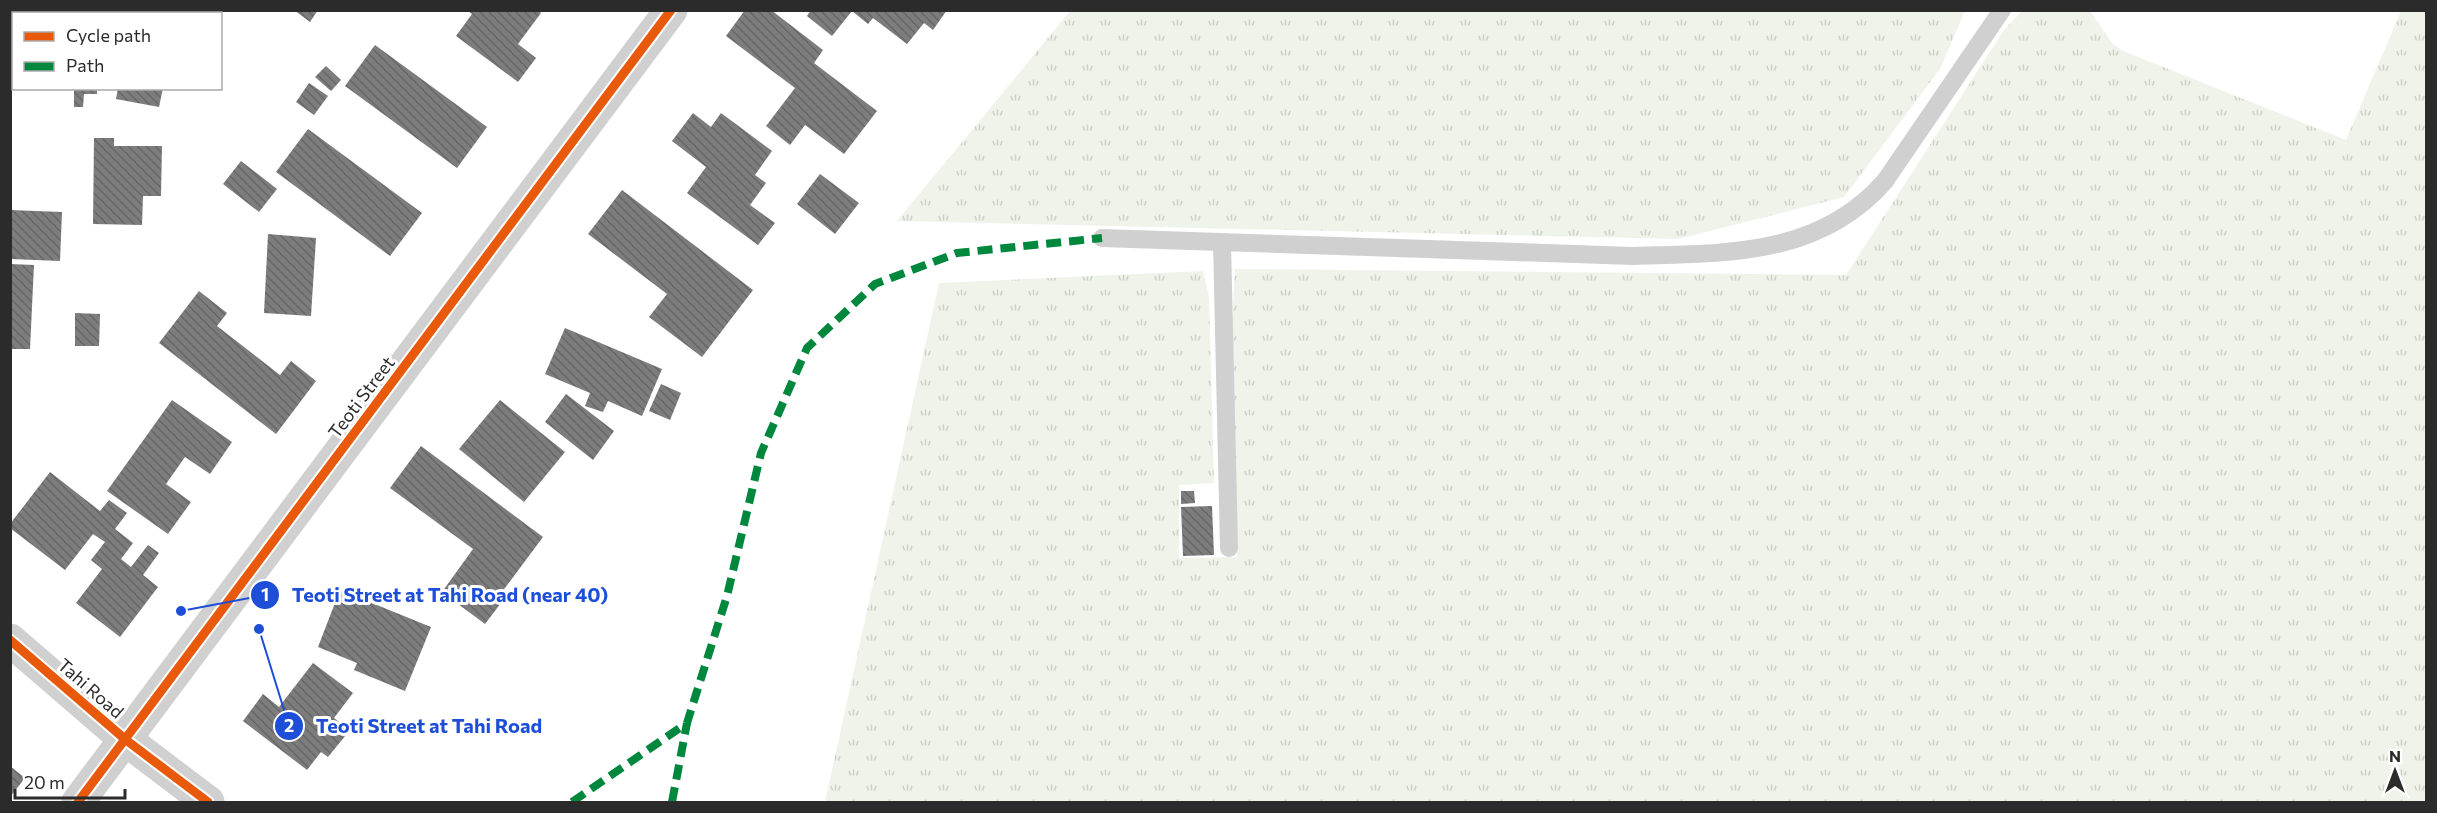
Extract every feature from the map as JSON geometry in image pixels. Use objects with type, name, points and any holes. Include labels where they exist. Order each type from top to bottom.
[{"type":"street","name":"Teoti Street","points":[[78,802],[671,10]]},
{"type":"street","name":"Tahi Road","points":[[10,640],[126,740],[208,802]]},
{"type":"lane","points":[[1102,237],[1633,256],[1764,249],[1805,236],[1844,217],[1867,201],[1885,181],[2002,10]]},
{"type":"lane","points":[[1222,242],[1229,548]]},
{"type":"green space","points":[[1071,10],[1965,11],[1940,69],[1844,197],[1678,239],[897,221]]},
{"type":"green space","points":[[2022,11],[2090,11],[2113,44],[2123,51],[2346,140],[2401,11],[2426,11],[2426,802],[825,802],[939,283],[1203,271],[1209,297],[1214,483],[1179,485],[1179,558],[1237,557],[1232,324],[1235,269],[1846,275],[2004,30]]},
{"type":"building","points":[[24,10],[79,10],[79,12],[24,12]]},
{"type":"building","points":[[113,10],[173,10],[172,12],[113,12]]},
{"type":"building","points":[[294,10],[318,10],[310,22]]},
{"type":"building","points":[[467,10],[538,10],[541,13],[518,44],[536,58],[518,82],[456,36],[472,14]]},
{"type":"building","points":[[745,10],[771,10],[823,50],[814,63],[877,111],[844,154],[805,125],[790,145],[766,126],[795,88],[726,36]]},
{"type":"building","points":[[811,10],[947,10],[933,30],[924,23],[907,44],[873,18],[868,24],[852,11],[832,36],[807,16]]},
{"type":"building","points":[[10,38],[12,38],[12,81],[10,81]]},
{"type":"building","points":[[375,45],[487,127],[457,168],[345,86]]},
{"type":"building","points":[[326,66],[341,80],[331,91],[315,77]]},
{"type":"building","points":[[309,83],[328,96],[314,115],[296,102]]},
{"type":"building","points":[[74,90],[97,90],[97,94],[84,94],[83,107],[74,107]]},
{"type":"building","points":[[118,90],[163,90],[159,107],[116,99]]},
{"type":"building","points":[[693,113],[711,127],[721,113],[772,151],[755,175],[766,183],[750,205],[775,223],[758,245],[687,193],[706,167],[672,141]]},
{"type":"building","points":[[308,129],[422,213],[390,256],[276,172]]},
{"type":"building","points":[[94,138],[114,138],[114,146],[162,146],[161,196],[143,196],[142,225],[93,224]]},
{"type":"building","points":[[241,161],[277,189],[259,212],[223,184]]},
{"type":"building","points":[[820,174],[859,203],[835,234],[797,204]]},
{"type":"building","points":[[622,190],[753,290],[702,357],[649,317],[667,294],[588,234]]},
{"type":"building","points":[[10,210],[62,212],[60,261],[10,259]]},
{"type":"building","points":[[268,234],[316,238],[311,316],[264,313]]},
{"type":"building","points":[[10,264],[34,265],[30,349],[10,349]]},
{"type":"building","points":[[199,291],[227,313],[217,326],[280,375],[291,361],[316,381],[276,434],[159,343]]},
{"type":"building","points":[[75,313],[100,314],[99,346],[75,346]]},
{"type":"building","points":[[565,328],[662,369],[642,416],[608,401],[603,412],[585,406],[590,393],[545,374]]},
{"type":"building","points":[[661,384],[681,393],[670,420],[649,411]]},
{"type":"building","points":[[566,394],[614,431],[593,460],[545,422]]},
{"type":"building","points":[[172,400],[232,442],[210,474],[185,457],[166,484],[191,502],[168,534],[107,491]]},
{"type":"building","points":[[500,400],[565,452],[524,502],[459,449]]},
{"type":"building","points":[[421,446],[543,537],[496,600],[501,603],[485,624],[442,592],[473,549],[390,488]]},
{"type":"building","points":[[50,472],[100,511],[109,500],[127,513],[115,529],[133,543],[121,559],[131,567],[148,545],[159,553],[143,575],[158,587],[120,637],[76,603],[102,569],[91,560],[105,542],[93,534],[65,570],[10,528],[10,524]]},
{"type":"building","points":[[1181,491],[1194,491],[1195,503],[1181,504]]},
{"type":"building","points":[[1212,506],[1214,555],[1183,556],[1181,507]]},
{"type":"building","points":[[340,590],[431,627],[405,691],[354,670],[357,663],[318,647]]},
{"type":"building","points":[[313,663],[353,693],[334,718],[350,730],[328,757],[321,752],[307,770],[243,721],[263,694],[279,707]]},
{"type":"building","points":[[10,766],[25,778],[10,797]]},
{"type":"marked path","points":[[572,802],[687,723],[727,596],[761,453],[807,348],[875,284],[957,253],[1102,238]]},
{"type":"marked path","points":[[672,802],[687,723]]},
{"type":"cycle path","points":[[78,802],[671,10]]},
{"type":"cycle path","points":[[10,640],[126,740],[208,802]]},
{"type":"place","name":"Teoti Street at Tahi Road (near 40)","points":[[181,611]]},
{"type":"place","name":"Teoti Street at Tahi Road","points":[[259,629]]}]
